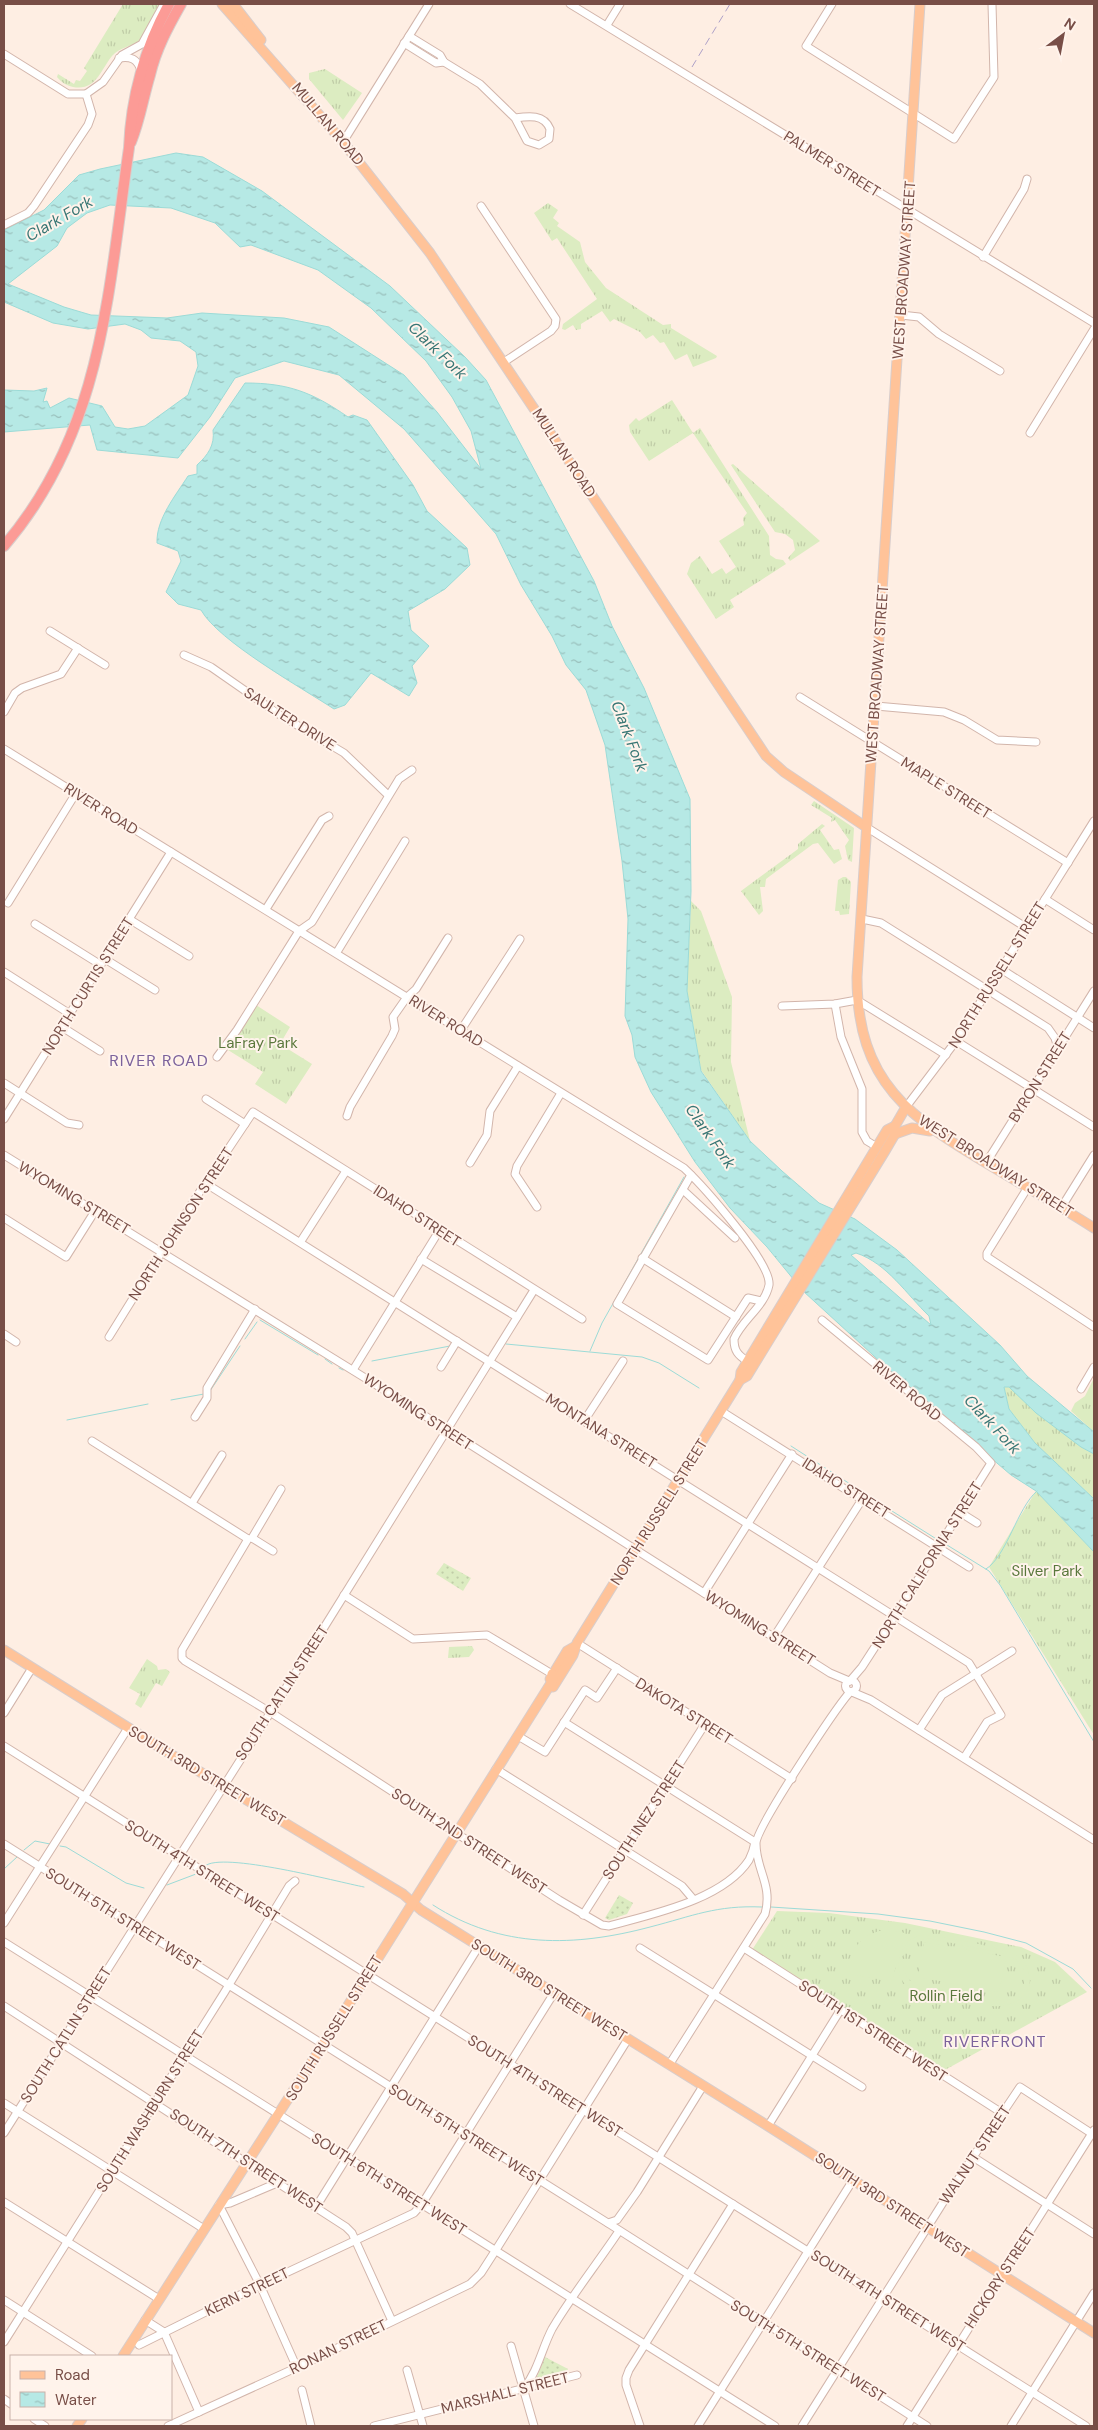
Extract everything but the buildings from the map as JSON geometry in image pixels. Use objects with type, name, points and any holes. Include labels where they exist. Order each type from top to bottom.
[{"type":"highway","points":[[4,546],[37,500],[69,443],[94,370],[100,346],[129,148],[130,122],[141,71],[153,36],[169,4]]},
{"type":"highway","points":[[129,148],[139,124],[150,74],[160,43],[181,4]]},
{"type":"highway","points":[[160,43],[168,34],[185,4]]},
{"type":"main road","name":"MULLAN ROAD","points":[[222,4],[275,62],[343,142],[430,253],[750,735],[767,757],[784,772],[866,827]]},
{"type":"main road","name":"MULLAN ROAD","points":[[233,4],[275,62]]},
{"type":"main road","name":"WEST BROADWAY STREET","points":[[920,4],[908,211],[866,827],[857,1000],[864,1039],[869,1051],[888,1085],[906,1107],[936,1132],[1094,1228]]},
{"type":"main road","name":"NORTH RUSSELL STREET","points":[[740,1380],[747,1376],[789,1299],[847,1203],[895,1130],[906,1107]]},
{"type":"main road","points":[[895,1130],[912,1128],[936,1132]]},
{"type":"main road","name":"NORTH RUSSELL STREET","points":[[847,1203],[887,1130],[895,1130]]},
{"type":"main road","name":"NORTH RUSSELL STREET","points":[[575,1645],[740,1380],[741,1372],[747,1361],[789,1299]]},
{"type":"main road","name":"SOUTH RUSSELL STREET","points":[[542,1697],[543,1690],[552,1674],[567,1651],[575,1645]]},
{"type":"main road","name":"SOUTH RUSSELL STREET","points":[[123,2355],[323,2045],[367,1975],[409,1901],[456,1832],[542,1697],[552,1688],[573,1655],[575,1645]]},
{"type":"main road","name":"SOUTH 3RD STREET WEST","points":[[4,1650],[222,1786],[403,1894],[409,1901],[479,1946],[768,2126],[1094,2334]]},
{"type":"street","points":[[4,54],[68,94],[86,94],[103,82],[119,58],[145,40],[164,4]]},
{"type":"street","points":[[343,142],[429,4]]},
{"type":"street","name":"PALMER STREET","points":[[570,4],[1094,323]]},
{"type":"street","points":[[607,25],[620,4]]},
{"type":"street","points":[[832,4],[806,46],[954,138],[994,77],[992,4]]},
{"type":"street","points":[[409,36],[440,55],[444,62],[480,84],[515,118],[522,134],[529,143],[539,145],[549,139],[550,129],[543,119],[537,116],[515,118]]},
{"type":"street","points":[[404,43],[436,63],[444,62]]},
{"type":"street","points":[[119,58],[130,57],[136,60],[141,71]]},
{"type":"street","points":[[4,225],[28,213],[34,206],[88,125],[92,114],[86,94]]},
{"type":"street","points":[[983,257],[1024,189],[1027,179]]},
{"type":"street","points":[[481,206],[556,319],[555,326],[551,331],[504,362]]},
{"type":"street","points":[[901,315],[919,316],[939,334],[1000,371]]},
{"type":"street","points":[[1030,433],[1094,328]]},
{"type":"street","points":[[50,631],[105,665]]},
{"type":"street","points":[[4,712],[16,693],[22,688],[61,674],[78,648]]},
{"type":"street","name":"SAULTER DRIVE","points":[[184,655],[211,667],[280,716],[344,753],[388,795]]},
{"type":"street","name":"MAPLE STREET","points":[[800,697],[1068,863]]},
{"type":"street","points":[[875,707],[944,712],[956,716],[997,740],[1036,742]]},
{"type":"street","name":"RIVER ROAD","points":[[4,748],[299,931],[337,952],[691,1175],[755,1252],[766,1269],[768,1286],[761,1301],[734,1340],[734,1348],[737,1354],[747,1361]]},
{"type":"street","points":[[217,1057],[237,1030],[299,931],[312,922],[388,795],[399,779],[412,770]]},
{"type":"street","points":[[8,903],[76,793]]},
{"type":"street","points":[[266,909],[322,820],[329,816]]},
{"type":"street","name":"NORTH RUSSELL STREET","points":[[906,1107],[956,1041],[1068,863],[1092,830],[1094,821]]},
{"type":"street","points":[[866,827],[1027,928]]},
{"type":"street","points":[[337,952],[405,841]]},
{"type":"street","name":"NORTH CURTIS STREET","points":[[4,1119],[172,852]]},
{"type":"street","points":[[1045,899],[1094,930]]},
{"type":"street","points":[[130,919],[189,956]]},
{"type":"street","points":[[862,920],[881,923],[1048,1028],[1055,1038],[1058,1048]]},
{"type":"street","points":[[35,924],[154,990]]},
{"type":"street","points":[[347,1116],[350,1107],[392,1036],[395,1029],[393,1017],[407,997],[416,989],[448,938]]},
{"type":"street","points":[[461,1030],[520,939]]},
{"type":"street","points":[[1001,969],[1094,1028]]},
{"type":"street","points":[[4,972],[70,1014]]},
{"type":"street","name":"BYRON STREET","points":[[986,1163],[1094,991]]},
{"type":"street","points":[[782,1006],[835,1004],[857,1000],[946,1055]]},
{"type":"street","points":[[835,1004],[841,1037],[862,1088],[862,1132],[867,1141],[877,1147]]},
{"type":"street","points":[[62,1027],[100,1051]]},
{"type":"street","points":[[956,1041],[1094,1128]]},
{"type":"street","points":[[470,1163],[487,1135],[490,1111],[518,1066]]},
{"type":"street","points":[[4,1083],[67,1123],[79,1125]]},
{"type":"street","points":[[537,1207],[515,1174],[517,1166],[561,1093]]},
{"type":"street","points":[[206,1099],[245,1124]]},
{"type":"street","name":"NORTH JOHNSON STREET","points":[[109,1337],[205,1183],[253,1112]]},
{"type":"street","name":"IDAHO STREET","points":[[253,1112],[439,1231],[582,1319]]},
{"type":"street","name":"WYOMING STREET","points":[[4,1155],[353,1370],[635,1551],[830,1672],[871,1700],[1094,1840]]},
{"type":"street","points":[[1061,1208],[1094,1155]]},
{"type":"street","points":[[301,1241],[346,1171]]},
{"type":"street","points":[[691,1175],[617,1304],[708,1360],[748,1298],[755,1298],[761,1301]]},
{"type":"street","name":"MONTANA STREET","points":[[205,1183],[301,1241],[584,1421],[960,1656],[969,1663],[1001,1715],[987,1722],[964,1758]]},
{"type":"street","points":[[1028,1187],[987,1253],[987,1257],[1094,1327]]},
{"type":"street","points":[[683,1190],[735,1238]]},
{"type":"street","points":[[4,1218],[66,1257],[95,1211]]},
{"type":"street","points":[[353,1370],[439,1231]]},
{"type":"street","points":[[642,1258],[736,1317]]},
{"type":"street","points":[[421,1259],[517,1317]]},
{"type":"street","name":"SOUTH CATLIN STREET","points":[[4,2133],[534,1290]]},
{"type":"street","points":[[195,1417],[207,1398],[207,1388],[255,1309]]},
{"type":"street","name":"RIVER ROAD","points":[[822,1320],[976,1447],[991,1463]]},
{"type":"street","points":[[4,1334],[16,1342]]},
{"type":"street","points":[[441,1367],[457,1341]]},
{"type":"street","points":[[584,1421],[623,1361]]},
{"type":"street","points":[[1081,1389],[1094,1367]]},
{"type":"street","name":"IDAHO STREET","points":[[721,1410],[863,1498],[969,1567]]},
{"type":"street","points":[[92,1441],[273,1552]]},
{"type":"street","points":[[704,1593],[792,1454]]},
{"type":"street","points":[[192,1503],[222,1455]]},
{"type":"street","name":"NORTH CALIFORNIA STREET","points":[[792,1778],[991,1463]]},
{"type":"street","points":[[250,1539],[282,1489]]},
{"type":"street","points":[[774,1637],[863,1498]]},
{"type":"street","points":[[961,1513],[977,1523]]},
{"type":"street","name":"SOUTH 2ND STREET WEST","points":[[250,1539],[182,1650],[182,1658],[270,1712],[583,1915],[602,1925],[608,1926],[667,1910],[720,1887],[736,1875],[751,1856],[762,1827],[792,1778]]},
{"type":"street","points":[[344,1595],[413,1639],[488,1635],[552,1674]]},
{"type":"street","name":"DAKOTA STREET","points":[[575,1645],[616,1668],[792,1778]]},
{"type":"street","points":[[919,1730],[942,1695],[1012,1651]]},
{"type":"street","points":[[4,1713],[32,1668]]},
{"type":"street","points":[[518,1736],[545,1752],[585,1690],[598,1698],[616,1668]]},
{"type":"street","points":[[564,1722],[756,1842],[767,1887],[767,1904],[764,1914],[669,2065]]},
{"type":"street","name":"SOUTH INEZ STREET","points":[[583,1915],[627,1850],[705,1724]]},
{"type":"street","points":[[4,1922],[41,1868],[128,1728]]},
{"type":"street","name":"SOUTH 4TH STREET WEST","points":[[4,1746],[1086,2426]]},
{"type":"street","points":[[496,1769],[682,1886],[693,1899]]},
{"type":"street","name":"SOUTH 5TH STREET WEST","points":[[4,1844],[927,2426]]},
{"type":"street","name":"SOUTH WASHBURN STREET","points":[[4,2342],[229,1985],[289,1886],[295,1881]]},
{"type":"street","name":"SOUTH 6TH STREET WEST","points":[[4,1942],[775,2426]]},
{"type":"street","points":[[316,2207],[479,1946]]},
{"type":"street","points":[[640,1948],[862,2087]]},
{"type":"street","name":"SOUTH 1ST STREET WEST","points":[[744,1948],[1002,2113]]},
{"type":"street","points":[[356,2241],[409,2216],[422,2204],[554,1993]]},
{"type":"street","name":"SOUTH 7TH STREET WEST","points":[[4,2006],[346,2227],[356,2241],[392,2321]]},
{"type":"street","points":[[768,2126],[841,2010]]},
{"type":"street","name":"RONAN STREET","points":[[168,2426],[297,2368],[470,2284],[481,2273],[628,2039]]},
{"type":"street","points":[[608,2224],[617,2220],[659,2157],[702,2086]]},
{"type":"street","name":"WALNUT STREET","points":[[802,2426],[926,2228],[1020,2087],[1094,2133]]},
{"type":"street","points":[[4,2104],[204,2229]]},
{"type":"street","name":"HICKORY STREET","points":[[907,2426],[1094,2133]]},
{"type":"street","points":[[973,2157],[1094,2234]]},
{"type":"street","points":[[698,2426],[853,2180]]},
{"type":"street","points":[[277,2183],[230,2203],[220,2205],[260,2285],[297,2368]]},
{"type":"street","points":[[4,2202],[159,2299]]},
{"type":"street","points":[[640,2426],[626,2378],[733,2204]]},
{"type":"street","points":[[524,2388],[532,2379],[547,2341],[571,2298],[619,2231]]},
{"type":"street","name":"KERN STREET","points":[[139,2346],[260,2285],[356,2241]]},
{"type":"street","points":[[1011,2426],[1094,2293]]},
{"type":"street","points":[[4,2300],[90,2355]]},
{"type":"street","points":[[145,2320],[164,2332],[200,2412]]},
{"type":"street","points":[[511,2346],[534,2426]]},
{"type":"street","points":[[407,2370],[423,2426]]},
{"type":"street","name":"MARSHALL STREET","points":[[374,2426],[577,2375]]},
{"type":"street","points":[[302,2390],[311,2426]]},
{"type":"green space","points":[[123,4],[160,4],[142,38],[115,53],[97,79],[87,86],[73,87],[66,85],[57,77],[58,74],[74,84],[76,80],[80,81],[87,71],[84,68]]},
{"type":"green space","points":[[325,69],[362,93],[343,120],[309,79],[309,73]]},
{"type":"green space","points":[[548,203],[558,210],[553,218],[559,223],[557,226],[580,242],[585,262],[606,288],[663,325],[671,324],[671,328],[717,356],[716,358],[693,367],[687,354],[675,360],[664,342],[660,343],[653,335],[646,339],[640,332],[614,319],[610,322],[602,311],[581,324],[581,329],[576,330],[573,325],[565,330],[562,329],[563,324],[597,299],[557,238],[552,241],[534,213]]},
{"type":"green space","points":[[672,400],[693,433],[649,461],[630,432],[629,425],[636,418],[639,421]]},
{"type":"green space","points":[[700,428],[769,536],[770,555],[776,559],[783,560],[786,564],[730,600],[734,607],[716,619],[687,574],[691,563],[700,556],[712,574],[722,568],[726,574],[736,567],[719,541],[744,525],[743,518],[747,513],[693,433]]},
{"type":"green space","points":[[733,464],[820,541],[790,561],[788,558],[795,550],[793,540],[785,534],[775,532],[731,465]]},
{"type":"green space","points":[[814,801],[854,828],[852,862],[848,860],[845,846],[849,840],[835,820],[831,822],[832,818],[811,805]]},
{"type":"green space","points":[[822,824],[825,826],[820,830],[834,850],[839,849],[842,859],[834,864],[818,843],[813,844],[766,879],[765,887],[760,887],[763,911],[759,915],[741,891],[798,849],[798,844]]},
{"type":"green space","points":[[846,877],[851,882],[849,914],[840,915],[839,911],[835,911],[838,880]]},
{"type":"green space","points":[[691,901],[701,911],[732,997],[731,1062],[750,1141],[701,1070],[687,991]]},
{"type":"green space","name":"LaFray Park","points":[[256,1005],[290,1027],[280,1044],[312,1064],[286,1104],[255,1084],[263,1072],[228,1050]]},
{"type":"green space","points":[[1094,1378],[1094,1432],[1071,1411],[1075,1403],[1085,1396]]},
{"type":"green space","points":[[1004,1386],[1009,1387],[1081,1447],[1094,1454],[1094,1499],[1035,1443],[1009,1409]]},
{"type":"green space","name":"Silver Park","points":[[1036,1491],[1094,1552],[1094,1735],[989,1567]]},
{"type":"green space","points":[[444,1563],[471,1578],[463,1591],[436,1574]]},
{"type":"green space","points":[[472,1646],[474,1650],[469,1657],[448,1658],[449,1647]]},
{"type":"green space","points":[[147,1659],[157,1666],[158,1670],[166,1669],[170,1672],[162,1686],[156,1683],[141,1708],[135,1704],[140,1694],[129,1688]]},
{"type":"green space","points":[[619,1895],[633,1903],[627,1914],[609,1920],[605,1918]]},
{"type":"green space","name":"Rollin Field","points":[[777,1911],[829,1913],[905,1923],[1021,1947],[1055,1962],[1087,1992],[943,2071],[752,1950]]},
{"type":"green space","points":[[879,1931],[905,1933],[892,1981],[855,1975],[847,1965],[859,1943],[872,1933]]},
{"type":"green space","points":[[920,1935],[954,1939],[1010,1953],[1019,1957],[1027,1966],[1030,1977],[1029,1987],[1017,2001],[1009,2005],[1000,2006],[982,2005],[916,1991],[905,1984],[899,1968],[902,1951],[908,1941]],"holes":[[[927,1938],[1007,1954],[1017,1960],[1024,1970],[1024,1987],[1012,1999],[997,2001],[923,1986],[909,1980],[904,1972],[902,1957],[911,1943]]]},
{"type":"green space","points":[[924,1942],[1006,1957],[999,1992],[918,1977]]},
{"type":"green space","points":[[545,2357],[568,2369],[567,2374],[535,2382]]},
{"type":"water","name":"Clark Fork","points":[[176,153],[203,157],[262,191],[390,286],[465,357],[486,380],[594,581],[612,626],[644,688],[690,799],[691,891],[687,991],[701,1071],[750,1141],[782,1171],[819,1203],[855,1219],[897,1250],[1000,1345],[1027,1376],[1094,1432],[1094,1454],[1081,1447],[1036,1413],[1009,1387],[1004,1387],[1009,1409],[1035,1443],[1094,1499],[1094,1552],[1036,1491],[1011,1475],[909,1388],[803,1291],[767,1247],[730,1208],[695,1162],[651,1092],[635,1057],[632,1035],[625,1016],[628,919],[622,861],[605,745],[586,690],[566,665],[552,636],[521,585],[496,534],[404,429],[339,375],[284,361],[235,378],[210,417],[178,458],[97,450],[90,425],[4,432],[4,390],[34,391],[47,388],[43,402],[47,401],[50,408],[69,398],[102,406],[115,427],[128,429],[145,426],[188,395],[198,366],[196,352],[180,341],[151,338],[141,330],[125,324],[88,329],[53,323],[4,302],[4,230],[44,210],[79,175]],"holes":[[[110,205],[171,208],[215,223],[240,247],[251,245],[318,270],[371,308],[426,361],[452,397],[471,431],[481,469],[437,412],[404,375],[329,327],[284,318],[202,313],[167,318],[91,315],[64,307],[8,284],[57,246],[67,228],[87,213]],[[856,1253],[877,1264],[896,1280],[929,1316],[931,1325],[851,1255]]]},
{"type":"water","points":[[245,383],[287,387],[311,395],[348,417],[353,415],[367,420],[413,485],[427,511],[467,548],[470,565],[445,589],[408,611],[411,630],[429,646],[412,666],[417,683],[409,696],[371,673],[345,705],[334,709],[282,677],[224,636],[201,610],[178,604],[166,592],[181,561],[178,551],[157,543],[163,516],[188,476],[197,474],[197,465],[212,445],[213,430]]},
{"type":"waterway","points":[[590,1351],[602,1323],[684,1177]]},
{"type":"waterway","points":[[260,1320],[318,1355]]},
{"type":"waterway","points":[[245,1339],[257,1322]]},
{"type":"waterway","points":[[506,1344],[642,1357],[659,1363],[699,1388]]},
{"type":"waterway","points":[[210,1391],[240,1346]]},
{"type":"waterway","points":[[372,1361],[450,1346]]},
{"type":"waterway","points":[[325,1359],[332,1364]]},
{"type":"waterway","points":[[339,1368],[343,1370]]},
{"type":"waterway","points":[[171,1400],[204,1394]]},
{"type":"waterway","points":[[67,1420],[148,1404]]},
{"type":"waterway","points":[[791,1446],[861,1491]]},
{"type":"waterway","points":[[986,1569],[1000,1554],[1024,1509],[1037,1491]]},
{"type":"waterway","points":[[865,1494],[938,1540]]},
{"type":"waterway","points":[[947,1545],[989,1571],[1000,1585],[1094,1742]]},
{"type":"waterway","points":[[24,1850],[35,1841],[50,1844]]},
{"type":"waterway","points":[[60,1846],[66,1847],[126,1883],[144,1888]]},
{"type":"waterway","points":[[4,1869],[17,1857]]},
{"type":"waterway","points":[[205,1866],[215,1862],[233,1862],[281,1869],[364,1887]]},
{"type":"waterway","points":[[167,1885],[196,1874]]},
{"type":"waterway","points":[[433,1905],[485,1930],[512,1937],[539,1940],[594,1938],[622,1934],[705,1912],[731,1908],[762,1907]]},
{"type":"waterway","points":[[771,1907],[878,1914],[930,1921],[984,1932],[1026,1943],[1073,1969],[1091,1988]]},
{"type":"railway","points":[[692,67],[730,4]]},
{"type":"district","name":"RIVER ROAD","points":[[159,1060]]},
{"type":"district","name":"RIVERFRONT","points":[[995,2041]]}]
